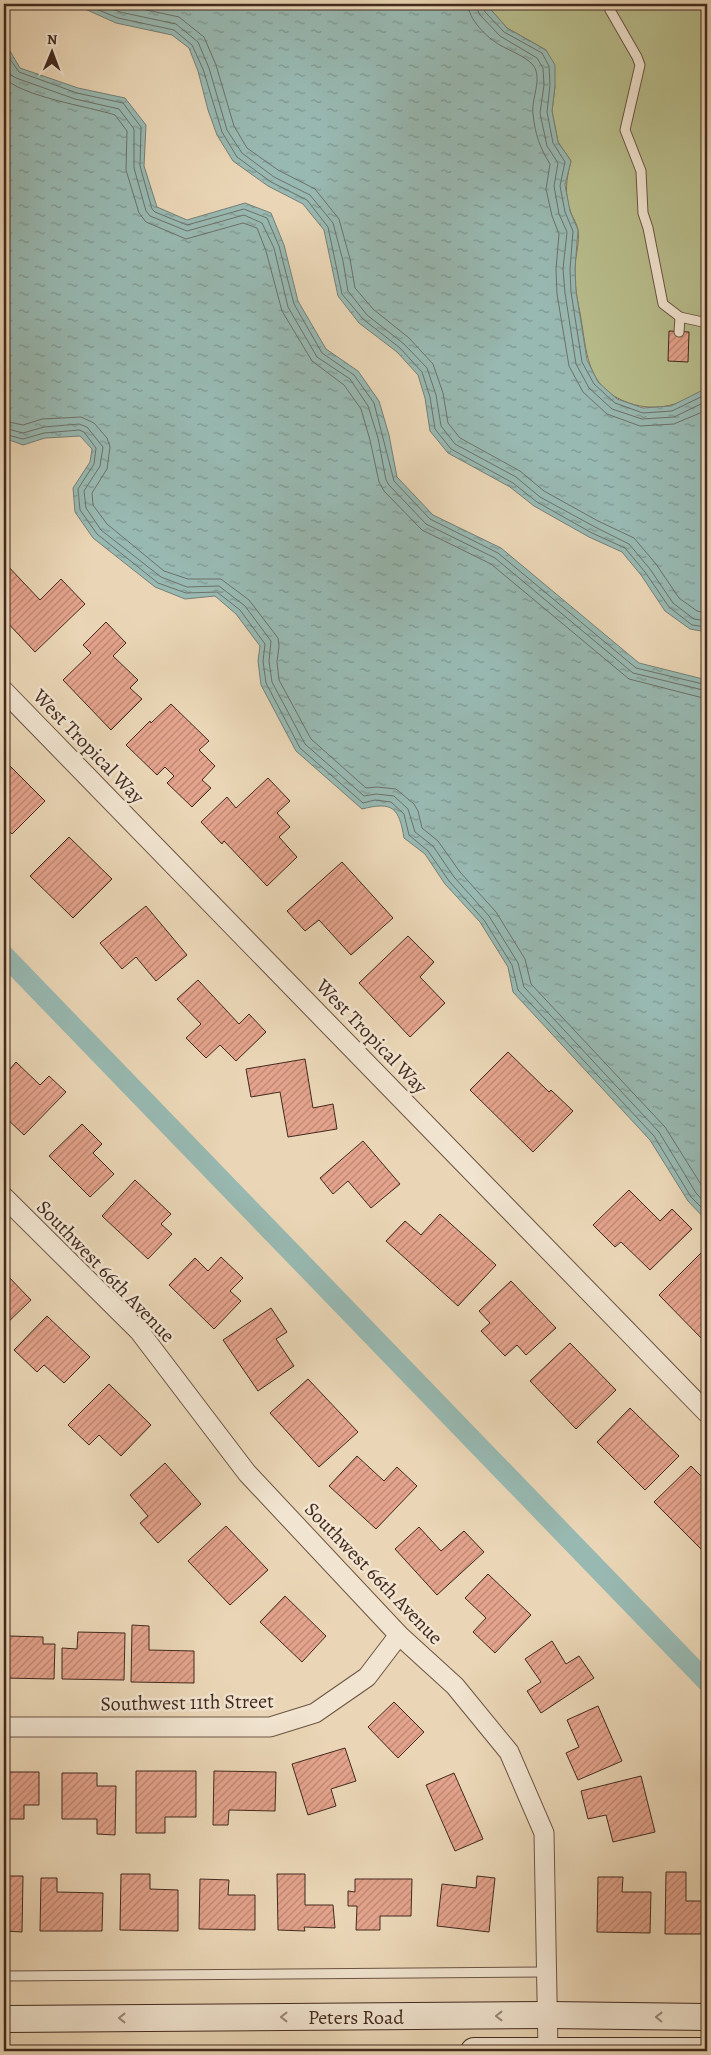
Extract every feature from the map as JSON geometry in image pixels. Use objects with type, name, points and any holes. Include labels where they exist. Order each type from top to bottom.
[{"type":"main road","name":"Peters Road","points":[[4,2019],[548,2015],[707,2016]]},
{"type":"main road","points":[[474,2051],[707,2051]]},
{"type":"street","name":"West Tropical Way","points":[[4,691],[707,1413]]},
{"type":"street","name":"Southwest 66th Avenue","points":[[4,1197],[139,1331],[248,1474],[398,1635],[455,1686],[509,1752],[544,1833],[548,2051]]},
{"type":"street","name":"Southwest 11th Street","points":[[4,1727],[270,1727],[315,1713],[367,1677],[398,1635]]},
{"type":"lane","points":[[608,4],[640,65],[625,130],[641,170],[643,213],[648,228],[663,304],[680,316],[707,323]]},
{"type":"lane","points":[[679,332],[680,316]]},
{"type":"lane","points":[[4,1976],[548,1972]]},
{"type":"green space","points":[[486,4],[707,4],[707,388],[698,394],[670,405],[660,407],[640,406],[615,396],[604,388],[596,378],[587,354],[575,285],[578,230],[571,213],[567,193],[571,161],[558,142],[552,111],[555,86],[546,50],[507,28]]},
{"type":"water","points":[[74,4],[486,4],[507,28],[546,50],[555,65],[552,111],[558,142],[571,161],[565,185],[570,211],[578,230],[575,269],[576,291],[587,360],[598,382],[617,399],[643,408],[671,406],[707,388],[707,632],[690,629],[665,611],[641,575],[622,552],[589,537],[534,506],[510,487],[448,453],[430,431],[425,398],[418,375],[397,352],[359,323],[338,296],[324,230],[303,204],[268,186],[233,161],[217,135],[208,110],[198,71],[189,48],[172,35],[116,23]]},
{"type":"water","points":[[4,41],[20,68],[78,88],[125,98],[146,125],[144,166],[157,207],[187,220],[245,203],[271,213],[284,245],[298,301],[326,349],[358,371],[379,401],[389,435],[397,477],[433,515],[501,548],[639,663],[707,680],[707,1221],[688,1201],[650,1140],[513,992],[508,967],[480,922],[445,884],[425,854],[404,838],[400,820],[393,809],[381,806],[362,809],[296,751],[261,685],[258,661],[260,646],[236,614],[215,596],[185,599],[155,587],[93,538],[75,512],[73,488],[90,462],[92,449],[80,436],[45,438],[23,445],[4,438]]},
{"type":"building","points":[[669,331],[689,332],[688,362],[668,361]]},
{"type":"building","points":[[4,562],[40,600],[61,579],[85,604],[35,652],[4,619]]},
{"type":"building","points":[[106,622],[126,643],[113,656],[138,680],[130,688],[142,699],[111,730],[63,680],[91,653],[83,645]]},
{"type":"building","points":[[171,704],[209,741],[199,750],[215,766],[202,780],[211,788],[192,807],[167,783],[174,776],[165,767],[157,775],[126,745],[150,721],[151,723]]},
{"type":"building","points":[[4,760],[45,801],[12,834],[4,826]]},
{"type":"building","points":[[268,778],[290,801],[277,813],[290,827],[279,837],[297,857],[267,886],[224,841],[222,844],[201,822],[227,797],[236,808]]},
{"type":"building","points":[[69,837],[112,879],[73,918],[30,876]]},
{"type":"building","points":[[342,862],[393,918],[351,955],[319,920],[305,931],[287,911]]},
{"type":"building","points":[[146,906],[187,955],[156,981],[136,957],[122,969],[100,943]]},
{"type":"building","points":[[408,936],[434,962],[420,977],[445,1003],[410,1037],[359,983]]},
{"type":"building","points":[[198,980],[239,1024],[249,1014],[266,1032],[236,1061],[220,1045],[206,1058],[186,1038],[201,1024],[177,999]]},
{"type":"building","points":[[508,1052],[549,1092],[551,1090],[573,1111],[533,1152],[470,1090]]},
{"type":"building","points":[[305,1059],[313,1108],[333,1104],[337,1129],[288,1137],[280,1092],[251,1097],[246,1069]]},
{"type":"building","points":[[16,1062],[40,1085],[49,1076],[66,1092],[24,1135],[4,1116],[4,1076]]},
{"type":"building","points":[[82,1124],[102,1144],[93,1153],[114,1174],[90,1197],[49,1156]]},
{"type":"building","points":[[363,1141],[400,1184],[371,1208],[348,1181],[333,1194],[320,1178]]},
{"type":"building","points":[[135,1180],[171,1214],[161,1224],[172,1234],[148,1259],[102,1216]]},
{"type":"building","points":[[629,1190],[660,1221],[672,1209],[692,1229],[650,1270],[621,1242],[615,1247],[593,1225]]},
{"type":"building","points":[[440,1214],[496,1265],[458,1306],[386,1241],[405,1221],[421,1235]]},
{"type":"building","points":[[707,1247],[706,1286],[707,1344],[659,1295]]},
{"type":"building","points":[[221,1257],[243,1278],[230,1291],[241,1301],[214,1329],[169,1285],[195,1258],[208,1271]]},
{"type":"building","points":[[4,1272],[31,1300],[4,1326]]},
{"type":"building","points":[[511,1281],[556,1328],[526,1355],[517,1345],[505,1356],[481,1331],[490,1323],[479,1311]]},
{"type":"building","points":[[271,1308],[287,1332],[276,1339],[294,1366],[258,1391],[223,1340]]},
{"type":"building","points":[[47,1316],[90,1357],[64,1383],[44,1365],[37,1372],[14,1350]]},
{"type":"building","points":[[570,1343],[616,1390],[576,1429],[530,1381]]},
{"type":"building","points":[[308,1379],[358,1432],[319,1467],[270,1413]]},
{"type":"building","points":[[109,1384],[151,1425],[121,1456],[99,1435],[89,1445],[68,1425]]},
{"type":"building","points":[[630,1408],[679,1456],[645,1490],[597,1442]]},
{"type":"building","points":[[357,1456],[384,1481],[397,1467],[417,1486],[376,1529],[329,1486]]},
{"type":"building","points":[[165,1463],[201,1504],[158,1543],[140,1523],[148,1516],[130,1495]]},
{"type":"building","points":[[691,1466],[707,1482],[707,1545],[702,1550],[654,1502]]},
{"type":"building","points":[[226,1526],[268,1570],[230,1605],[188,1561]]},
{"type":"building","points":[[419,1527],[441,1551],[464,1531],[484,1552],[437,1595],[395,1549]]},
{"type":"building","points":[[488,1574],[531,1615],[495,1653],[473,1632],[486,1618],[465,1598]]},
{"type":"building","points":[[285,1596],[326,1636],[302,1662],[260,1622]]},
{"type":"building","points":[[132,1625],[149,1626],[149,1650],[194,1651],[194,1683],[131,1682]]},
{"type":"building","points":[[78,1632],[125,1633],[124,1680],[62,1679],[62,1648],[77,1649]]},
{"type":"building","points":[[9,1636],[43,1637],[43,1644],[55,1644],[54,1679],[4,1678],[4,1650],[9,1650]]},
{"type":"building","points":[[552,1641],[566,1664],[579,1656],[594,1678],[541,1713],[527,1691],[541,1682],[525,1659]]},
{"type":"building","points":[[394,1702],[424,1732],[398,1758],[368,1727]]},
{"type":"building","points":[[598,1706],[622,1761],[578,1780],[566,1753],[579,1747],[567,1720]]},
{"type":"building","points":[[345,1748],[356,1781],[331,1789],[336,1806],[308,1815],[292,1764]]},
{"type":"building","points":[[136,1771],[196,1771],[196,1817],[165,1817],[165,1833],[136,1833]]},
{"type":"building","points":[[214,1771],[276,1772],[275,1811],[229,1810],[228,1825],[213,1825]]},
{"type":"building","points":[[4,1772],[39,1772],[39,1805],[24,1805],[24,1819],[4,1819]]},
{"type":"building","points":[[62,1773],[97,1773],[97,1786],[116,1786],[115,1835],[97,1834],[97,1819],[62,1819]]},
{"type":"building","points":[[454,1773],[483,1839],[455,1851],[426,1785]]},
{"type":"building","points":[[641,1776],[655,1832],[613,1842],[606,1815],[588,1819],[581,1791]]},
{"type":"building","points":[[666,1872],[686,1872],[686,1901],[707,1901],[707,1934],[665,1934]]},
{"type":"building","points":[[121,1874],[150,1874],[150,1889],[178,1890],[178,1931],[120,1930]]},
{"type":"building","points":[[277,1874],[305,1874],[305,1905],[333,1905],[335,1928],[304,1927],[305,1931],[278,1930]]},
{"type":"building","points":[[4,1876],[23,1876],[22,1932],[4,1931]]},
{"type":"building","points":[[477,1876],[495,1878],[489,1932],[437,1926],[442,1884],[476,1888]]},
{"type":"building","points":[[598,1877],[623,1877],[622,1892],[651,1892],[650,1933],[597,1932]]},
{"type":"building","points":[[41,1878],[57,1878],[57,1892],[103,1893],[102,1931],[40,1931]]},
{"type":"building","points":[[200,1879],[229,1880],[228,1895],[255,1895],[255,1930],[199,1929]]},
{"type":"building","points":[[355,1879],[412,1879],[411,1916],[380,1916],[380,1930],[356,1930],[357,1906],[348,1906],[348,1891],[355,1892]]},
{"type":"waterway","points":[[4,955],[707,1682]]}]
